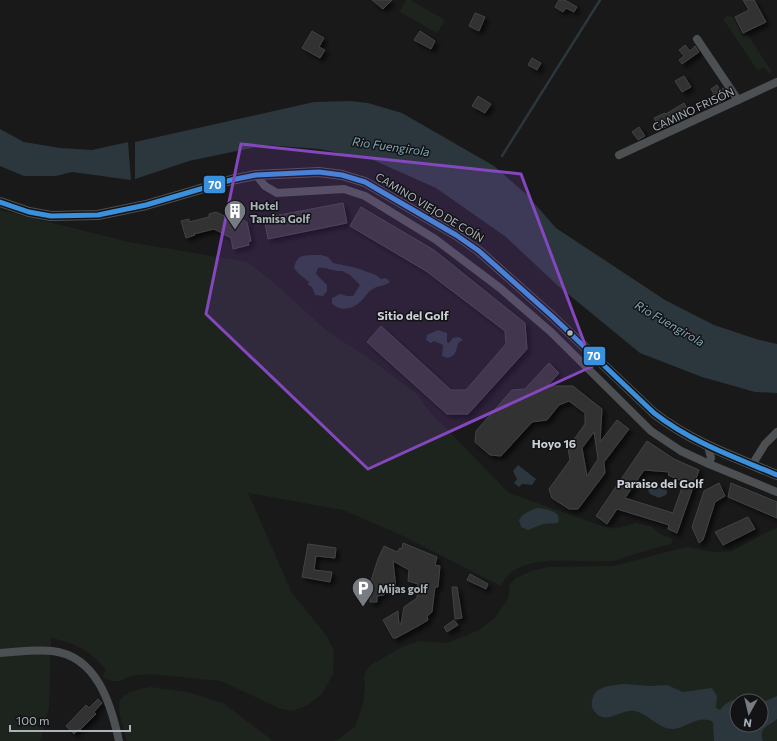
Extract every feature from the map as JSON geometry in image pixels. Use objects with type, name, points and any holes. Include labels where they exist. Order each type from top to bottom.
[{"type":"street","points":[[697,39],[738,100]]},
{"type":"street","name":"CAMINO FRISÓN","points":[[619,156],[777,82]]},
{"type":"street","name":"CAMINO VIEJO DE COÍN","points":[[0,202],[28,212],[50,216],[98,215],[146,205],[225,181],[256,175],[319,172],[342,175],[365,182],[456,235],[479,251],[553,316],[654,413],[674,428],[708,446],[777,475]]},
{"type":"street","points":[[256,175],[265,186],[277,193],[344,189],[365,196],[435,239],[500,288],[552,330],[651,431],[681,451],[710,461],[777,492]]},
{"type":"street","points":[[552,330],[553,316]]},
{"type":"street","points":[[552,330],[560,327],[566,329]]},
{"type":"street","points":[[752,465],[765,444],[777,432]]},
{"type":"street","points":[[708,446],[710,461]]},
{"type":"street","points":[[710,461],[722,452]]},
{"type":"street","points":[[0,653],[53,651],[68,655],[83,663],[94,674],[105,694],[114,718],[119,741]]},
{"type":"highlighted area","points":[[241,144],[521,174],[593,366],[368,469],[206,314]]},
{"type":"shaded area","points":[[406,0],[410,0],[445,20],[437,33],[400,12]]},
{"type":"shaded area","points":[[727,16],[733,17],[743,37],[748,35],[772,72],[769,73],[764,67],[758,71],[723,19]]},
{"type":"shaded area","points":[[0,210],[129,242],[247,262],[272,281],[328,332],[367,357],[417,394],[429,411],[509,493],[602,526],[618,528],[636,523],[652,527],[660,534],[673,539],[671,544],[612,561],[567,560],[535,563],[520,567],[509,574],[501,586],[401,535],[343,510],[248,493],[292,593],[326,635],[334,651],[333,674],[322,694],[306,706],[293,711],[281,709],[221,681],[150,674],[130,676],[119,681],[112,681],[102,677],[106,670],[88,652],[75,645],[51,638],[49,708],[40,741],[0,741]]},
{"type":"shaded area","points":[[777,528],[777,741],[332,741],[337,740],[355,727],[363,704],[365,689],[364,676],[369,666],[400,648],[419,641],[448,643],[479,630],[495,618],[508,599],[510,584],[516,578],[531,571],[549,567],[614,566],[686,547],[715,552],[732,551]]},
{"type":"shaded area","points":[[151,687],[187,692],[223,703],[273,741],[127,741],[119,710],[119,704],[127,693]]},
{"type":"water","name":"Rio Fuengirola","points":[[350,101],[368,103],[402,113],[494,166],[526,194],[556,228],[665,300],[714,325],[756,339],[777,344],[777,393],[755,392],[702,377],[640,353],[557,285],[506,237],[436,188],[373,160],[319,149],[266,145],[189,161],[135,179],[135,142],[314,102]]},
{"type":"water","points":[[0,129],[24,142],[60,148],[92,150],[128,142],[131,180],[72,172],[56,176],[24,176],[0,166]]},
{"type":"water","points":[[311,255],[328,257],[333,263],[357,268],[376,275],[381,279],[386,278],[390,282],[386,285],[371,290],[357,305],[346,309],[339,308],[332,304],[332,298],[340,294],[353,296],[360,285],[350,275],[342,271],[318,268],[316,274],[327,285],[327,291],[323,296],[315,295],[312,287],[308,285],[309,282],[294,268],[296,261],[300,257]]},
{"type":"water","points":[[438,330],[447,333],[447,342],[449,343],[453,338],[459,337],[463,340],[458,344],[455,354],[448,358],[442,356],[443,345],[434,341],[431,343],[426,340],[427,335]]},
{"type":"water","points":[[518,465],[536,479],[532,485],[522,484],[519,487],[514,483],[517,479],[513,471]]},
{"type":"water","points":[[651,483],[654,484],[656,488],[662,486],[665,487],[667,492],[666,495],[659,498],[650,494],[647,485]]},
{"type":"water","points":[[537,508],[556,513],[559,519],[558,523],[543,524],[528,530],[521,527],[519,520],[527,512]]},
{"type":"water","points":[[612,685],[667,685],[683,692],[712,688],[717,696],[716,708],[720,710],[729,702],[729,733],[762,733],[763,741],[714,741],[713,722],[708,720],[698,720],[673,729],[662,726],[639,712],[634,711],[624,712],[609,717],[599,716],[592,707],[593,697],[599,690]]},
{"type":"water","points":[[777,696],[777,719],[769,725],[769,700]]},
{"type":"building","points":[[372,0],[392,0],[383,9]]},
{"type":"building","points":[[559,0],[565,0],[577,7],[574,12],[566,8],[563,12],[555,7]]},
{"type":"building","points":[[743,0],[754,0],[766,22],[743,33],[735,17],[749,10]]},
{"type":"building","points":[[475,13],[485,17],[479,31],[469,26]]},
{"type":"building","points":[[312,31],[324,38],[319,47],[325,50],[320,58],[302,48]]},
{"type":"building","points":[[420,31],[435,41],[431,49],[414,40]]},
{"type":"building","points":[[685,45],[690,51],[695,46],[699,52],[682,64],[679,60],[684,56],[679,50]]},
{"type":"building","points":[[532,58],[541,63],[537,70],[528,65]]},
{"type":"building","points":[[684,76],[691,87],[682,92],[675,81]]},
{"type":"building","points":[[717,85],[720,90],[723,88],[727,93],[723,95],[726,99],[717,104],[712,95],[714,94],[711,89]]},
{"type":"building","points":[[478,96],[491,104],[485,113],[472,106]]},
{"type":"building","points":[[684,103],[690,113],[684,117],[685,118],[661,129],[654,118],[665,113],[666,114]]},
{"type":"building","points":[[639,127],[645,136],[638,140],[632,132]]},
{"type":"building","points":[[343,203],[347,223],[268,239],[264,218]]},
{"type":"building","points":[[361,207],[434,250],[525,323],[527,349],[468,414],[447,414],[367,342],[381,326],[451,390],[466,390],[506,344],[505,331],[426,271],[350,226]]},
{"type":"building","name":"Hotel Tamisa Golf","points":[[216,212],[241,224],[243,220],[247,222],[251,241],[248,242],[249,245],[233,249],[231,238],[214,229],[194,234],[195,235],[186,238],[181,221],[189,219],[189,222],[209,217],[209,214]]},
{"type":"building","points":[[549,363],[559,373],[547,386],[573,386],[602,409],[600,442],[617,420],[629,429],[604,462],[605,473],[578,509],[569,509],[552,498],[549,489],[570,460],[568,448],[585,424],[585,413],[569,401],[559,405],[547,420],[532,422],[501,456],[490,455],[475,442],[476,431],[512,390],[525,389]],"holes":[[[594,432],[598,459],[587,476],[582,448]]]},
{"type":"building","points":[[647,441],[674,459],[699,470],[677,533],[668,529],[669,525],[617,509],[607,524],[596,516]],"holes":[[[644,470],[669,472],[668,475],[684,482],[673,513],[625,498]]]},
{"type":"building","points":[[719,483],[725,496],[715,502],[703,540],[699,543],[692,527],[704,491]]},
{"type":"building","points":[[731,483],[777,502],[777,518],[728,497]]},
{"type":"building","points":[[748,517],[755,529],[723,545],[715,532]]},
{"type":"building","points":[[403,543],[437,557],[435,565],[440,566],[438,587],[435,587],[432,612],[427,616],[428,620],[396,638],[393,638],[383,620],[398,611],[399,624],[401,624],[404,607],[417,598],[418,584],[408,581],[409,570],[393,561],[396,589],[384,588],[384,595],[377,596],[377,602],[370,602],[370,584],[384,546],[397,552],[400,548],[402,549]]},
{"type":"building","points":[[308,544],[336,548],[335,558],[316,556],[314,570],[332,572],[330,582],[302,577]]},
{"type":"building","points":[[470,574],[488,584],[486,589],[467,580]]},
{"type":"building","points":[[452,587],[457,587],[462,618],[455,619]]},
{"type":"building","points":[[454,620],[458,625],[447,632],[444,627]]},
{"type":"building","points":[[98,699],[102,703],[94,712],[96,714],[74,734],[66,726],[86,705],[89,708]]},
{"type":"waterway","points":[[502,156],[600,0]]},
{"type":"transit line","name":"70","points":[[0,202],[29,212],[51,216],[98,215],[146,205],[231,180],[256,175],[319,172],[342,175],[365,182],[456,235],[479,251],[553,317],[654,413],[668,423],[698,441],[777,475]]},
{"type":"place","name":"Hotel Tamisa Golf","points":[[235,230]]},
{"type":"place","name":"Mijas golf","points":[[363,608]]},
{"type":"district","name":"Sitio del Golf","points":[[413,315]]},
{"type":"district","name":"Hoyo 16","points":[[554,443]]},
{"type":"district","name":"Paraiso del Golf","points":[[660,483]]}]
